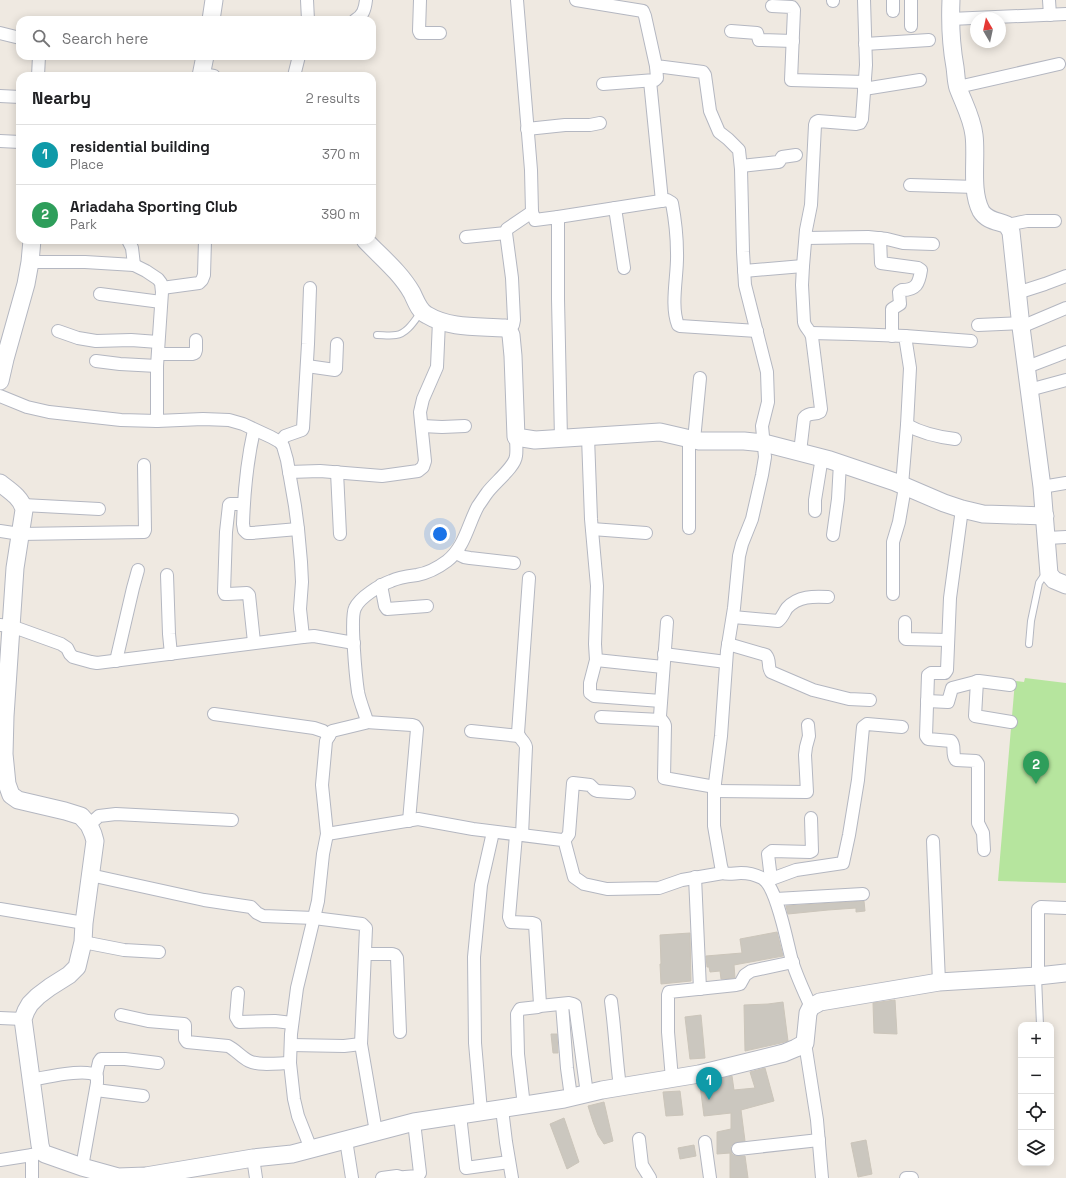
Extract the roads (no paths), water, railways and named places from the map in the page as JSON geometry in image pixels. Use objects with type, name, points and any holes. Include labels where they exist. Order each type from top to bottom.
[{"type":"street","points":[[212,16],[214,0]]},
{"type":"street","points":[[307,0],[308,16]]},
{"type":"street","points":[[361,16],[364,11],[366,0]]},
{"type":"street","points":[[420,0],[420,33],[440,33]]},
{"type":"street","points":[[517,0],[531,170],[532,212],[535,220],[667,200],[672,203],[674,213],[677,253],[674,308],[678,325],[757,331]]},
{"type":"street","points":[[576,0],[643,11],[645,16],[656,66],[657,80],[604,84]]},
{"type":"street","points":[[800,452],[804,418],[809,413],[820,412],[821,409],[812,333],[805,326],[804,322],[802,285],[806,238],[811,205],[814,125],[816,122],[856,124],[860,123],[862,119],[866,65],[864,0]]},
{"type":"street","points":[[910,0],[911,26]]},
{"type":"street","points":[[951,0],[951,35],[958,87],[969,114],[974,135],[976,188],[981,210],[985,216],[1008,225],[1027,221],[1055,221]]},
{"type":"street","points":[[1049,0],[1050,15]]},
{"type":"street","points":[[772,6],[793,8],[791,80],[865,85],[920,80]]},
{"type":"street","points":[[950,19],[1066,14]]},
{"type":"street","points":[[731,31],[757,33],[759,40],[793,41]]},
{"type":"street","points":[[0,34],[16,37]]},
{"type":"street","points":[[865,44],[929,40]]},
{"type":"street","points":[[38,72],[39,60]]},
{"type":"street","points":[[205,60],[206,72]]},
{"type":"street","points":[[295,72],[297,60]]},
{"type":"street","points":[[958,87],[1059,64]]},
{"type":"street","points":[[656,66],[703,72],[705,75],[710,111],[719,132],[738,150],[741,166],[744,271],[751,311],[766,372],[768,402],[762,426],[764,467],[754,513],[739,556],[733,617],[726,662],[721,736],[714,789],[714,826],[723,872]]},
{"type":"street","points":[[650,81],[662,201]]},
{"type":"street","points":[[0,96],[16,97]]},
{"type":"street","points":[[527,129],[600,123]]},
{"type":"street","points":[[0,141],[16,142]]},
{"type":"street","points":[[741,166],[779,162],[782,157],[796,155]]},
{"type":"street","points":[[910,185],[976,188]]},
{"type":"street","points":[[615,208],[624,268]]},
{"type":"street","points":[[366,722],[367,721],[358,692],[353,632],[354,608],[358,602],[381,585],[397,578],[432,571],[456,553],[464,539],[478,506],[489,490],[512,466],[515,460],[516,437],[513,356],[509,331],[513,325],[514,314],[512,278],[506,233],[510,226],[532,212]]},
{"type":"street","points":[[558,217],[561,439]]},
{"type":"street","points":[[1008,225],[1011,232],[1021,325],[1042,487],[1049,574],[1054,580],[1066,585]]},
{"type":"street","points":[[466,237],[506,233]]},
{"type":"street","points":[[806,238],[868,236],[902,243],[933,244]]},
{"type":"street","points":[[880,238],[881,263],[918,268],[921,270],[916,285],[912,289],[902,290],[899,292],[900,304],[892,309],[892,336]]},
{"type":"street","points":[[0,381],[26,284],[32,244]]},
{"type":"street","points":[[130,244],[132,248],[134,265]]},
{"type":"street","points":[[162,288],[199,283],[201,281],[204,275],[204,244]]},
{"type":"street","points":[[369,244],[396,270],[426,315],[449,324],[505,328],[509,331]]},
{"type":"street","points":[[30,262],[85,262],[134,265],[155,276],[161,283],[162,288],[157,360],[157,421]]},
{"type":"street","points":[[744,271],[803,266]]},
{"type":"street","points":[[1018,293],[1066,276]]},
{"type":"street","points":[[280,442],[286,436],[303,429],[310,288]]},
{"type":"street","points":[[100,294],[161,302]]},
{"type":"street","points":[[978,325],[1021,325],[1066,308]]},
{"type":"street","points":[[289,472],[320,471],[382,476],[420,470],[423,467],[425,461],[420,412],[421,404],[437,367],[439,321]]},
{"type":"street","points":[[58,331],[78,338],[96,341],[132,340],[158,342]]},
{"type":"street","points":[[812,333],[905,336],[970,341]]},
{"type":"street","points":[[893,594],[893,542],[899,522],[904,486],[910,368],[905,336]]},
{"type":"street","points":[[96,361],[120,364],[192,354],[195,353],[196,350],[196,340]]},
{"type":"street","points":[[307,366],[335,370],[337,344]]},
{"type":"street","points":[[1027,367],[1066,352]]},
{"type":"street","points":[[689,528],[692,439],[700,378]]},
{"type":"street","points":[[1029,390],[1066,380]]},
{"type":"street","points":[[0,396],[27,407],[49,412],[121,420],[221,420],[236,422],[280,442],[283,446],[287,460],[298,529],[302,582],[300,609],[303,636]]},
{"type":"street","points":[[907,425],[917,431],[930,435],[955,438]]},
{"type":"street","points":[[422,426],[466,426]]},
{"type":"street","points":[[254,430],[247,466],[243,504],[243,528],[246,532],[252,533],[298,529]]},
{"type":"street","points":[[516,437],[535,440],[660,432],[698,441],[744,441],[764,443],[840,463],[904,486],[944,504],[962,510],[983,514],[1045,516]]},
{"type":"street","points":[[588,437],[592,529],[597,586],[595,644],[596,660],[590,683],[590,694],[661,701]]},
{"type":"street","points":[[815,511],[815,500],[822,458]]},
{"type":"street","points":[[833,535],[838,498],[840,463]]},
{"type":"street","points":[[0,531],[20,534],[144,532],[144,465]]},
{"type":"street","points":[[337,472],[340,534]]},
{"type":"street","points":[[0,483],[17,497],[23,505],[23,515],[6,625],[2,716],[7,784],[11,795],[18,800],[81,816],[89,825],[95,841],[84,923],[83,942],[77,967],[69,975],[38,996],[30,1004],[23,1019],[40,1145],[32,1178]]},
{"type":"street","points":[[1042,487],[1066,483]]},
{"type":"street","points":[[243,504],[229,505],[226,532],[224,592],[225,594],[246,593],[249,595],[254,642]]},
{"type":"street","points":[[23,505],[99,509]]},
{"type":"street","points":[[962,510],[950,598],[946,672],[945,674],[931,673],[928,675],[927,738],[953,741],[954,757],[956,760],[976,761],[978,764],[978,823],[983,833],[984,850]]},
{"type":"street","points":[[592,529],[646,533]]},
{"type":"street","points":[[1047,538],[1066,537]]},
{"type":"street","points":[[456,553],[464,557],[514,564]]},
{"type":"street","points":[[116,661],[138,570]]},
{"type":"street","points":[[167,575],[167,612],[171,654]]},
{"type":"street","points":[[519,736],[529,578]]},
{"type":"street","points":[[381,585],[385,606],[387,609],[427,606]]},
{"type":"street","points":[[733,617],[778,621],[781,620],[789,606],[801,599],[810,596],[828,597]]},
{"type":"street","points":[[667,622],[660,716],[661,720],[665,724],[664,778],[714,789],[807,792],[805,755],[809,734],[808,725]]},
{"type":"street","points":[[905,622],[906,639],[948,640]]},
{"type":"street","points":[[6,625],[64,646],[73,657],[91,662],[116,661],[303,636],[314,636],[354,643]]},
{"type":"street","points":[[728,644],[766,655],[769,659],[769,668],[771,672],[813,690],[849,699],[870,700]]},
{"type":"street","points":[[664,654],[726,662]]},
{"type":"street","points":[[596,660],[663,667]]},
{"type":"street","points":[[927,701],[948,702],[952,688],[972,684],[977,681],[1010,685]]},
{"type":"street","points":[[977,681],[974,716],[1011,722]]},
{"type":"street","points":[[214,714],[309,727],[329,736]]},
{"type":"street","points":[[601,717],[661,720]]},
{"type":"street","points":[[311,1149],[298,1116],[294,1099],[290,1063],[292,1023],[299,980],[318,900],[323,854],[327,834],[322,785],[326,740],[332,731],[366,722],[416,726],[418,729],[409,821]]},
{"type":"street","points":[[564,841],[574,877],[584,884],[607,889],[659,888],[694,877],[723,872],[726,874],[751,874],[769,880],[796,870],[843,863],[858,780],[863,727],[867,724],[902,727]]},
{"type":"street","points":[[471,731],[519,736],[526,744],[519,835],[509,920],[511,922],[532,922],[535,924],[540,1006]]},
{"type":"street","points":[[564,841],[569,834],[573,783],[590,785],[598,791],[630,793]]},
{"type":"street","points":[[89,825],[99,816],[116,814],[232,820]]},
{"type":"street","points":[[812,818],[812,851],[772,851],[768,854],[769,880],[776,899],[793,962],[810,1007],[805,1043],[819,1140],[822,1178]]},
{"type":"street","points":[[327,834],[418,819],[493,832],[564,841]]},
{"type":"street","points":[[481,1111],[475,1043],[474,956],[481,885],[493,832]]},
{"type":"street","points":[[933,841],[939,982]]},
{"type":"street","points":[[90,875],[204,900],[251,908],[257,914],[263,916],[314,918],[362,924],[366,928],[361,1044],[376,1132]]},
{"type":"street","points":[[694,877],[700,989]]},
{"type":"street","points":[[776,899],[863,894]]},
{"type":"street","points":[[1038,976],[1038,909],[1041,907],[1066,908]]},
{"type":"street","points":[[0,909],[84,923]]},
{"type":"street","points":[[83,942],[124,950],[159,952]]},
{"type":"street","points":[[365,954],[392,954],[397,958],[400,1032]]},
{"type":"street","points":[[672,1079],[668,1032],[669,992],[736,985],[740,984],[745,975],[751,971],[793,962]]},
{"type":"street","points":[[810,1007],[820,1002],[939,982],[1038,976],[1066,972]]},
{"type":"street","points":[[238,993],[236,1017],[239,1022],[275,1021],[292,1023]]},
{"type":"street","points":[[612,1001],[616,1059],[620,1087]]},
{"type":"street","points":[[524,1106],[518,1054],[517,1014],[520,1009],[562,1004],[575,1005],[581,1052],[579,1095]]},
{"type":"street","points":[[121,1015],[184,1024],[185,1041],[228,1046],[233,1048],[250,1062],[290,1063]]},
{"type":"street","points":[[0,1018],[23,1019]]},
{"type":"street","points":[[0,1160],[37,1153],[82,1168],[118,1176],[146,1177],[198,1173],[253,1158],[292,1154],[414,1122],[481,1111],[524,1106],[706,1072],[784,1053],[805,1043]]},
{"type":"street","points":[[291,1045],[344,1046],[361,1044]]},
{"type":"street","points":[[82,1168],[98,1080],[96,1075],[99,1062],[102,1059],[125,1059],[158,1062]]},
{"type":"street","points":[[31,1080],[76,1073],[96,1075]]},
{"type":"street","points":[[96,1090],[143,1096]]},
{"type":"street","points":[[502,1109],[512,1178]]},
{"type":"street","points":[[460,1115],[466,1168],[509,1162]]},
{"type":"street","points":[[382,1178],[397,1176],[404,1178],[418,1176],[420,1173],[414,1122]]},
{"type":"street","points":[[639,1139],[642,1165],[650,1178]]},
{"type":"street","points":[[346,1140],[352,1178]]},
{"type":"street","points":[[738,1149],[819,1140]]},
{"type":"street","points":[[705,1142],[710,1178]]},
{"type":"street","points":[[253,1158],[256,1178]]},
{"type":"street","points":[[906,1178],[912,1178]]},
{"type":"lane","points":[[377,335],[396,336],[401,334],[422,311]]},
{"type":"lane","points":[[1029,644],[1031,621],[1039,583],[1043,577],[1049,574]]},
{"type":"lane","points":[[1038,976],[1040,1022]]},
{"type":"place","name":"Ariadaha Sporting Club","points":[[1036,784]]},
{"type":"place","name":"residential building","points":[[709,1100]]}]
